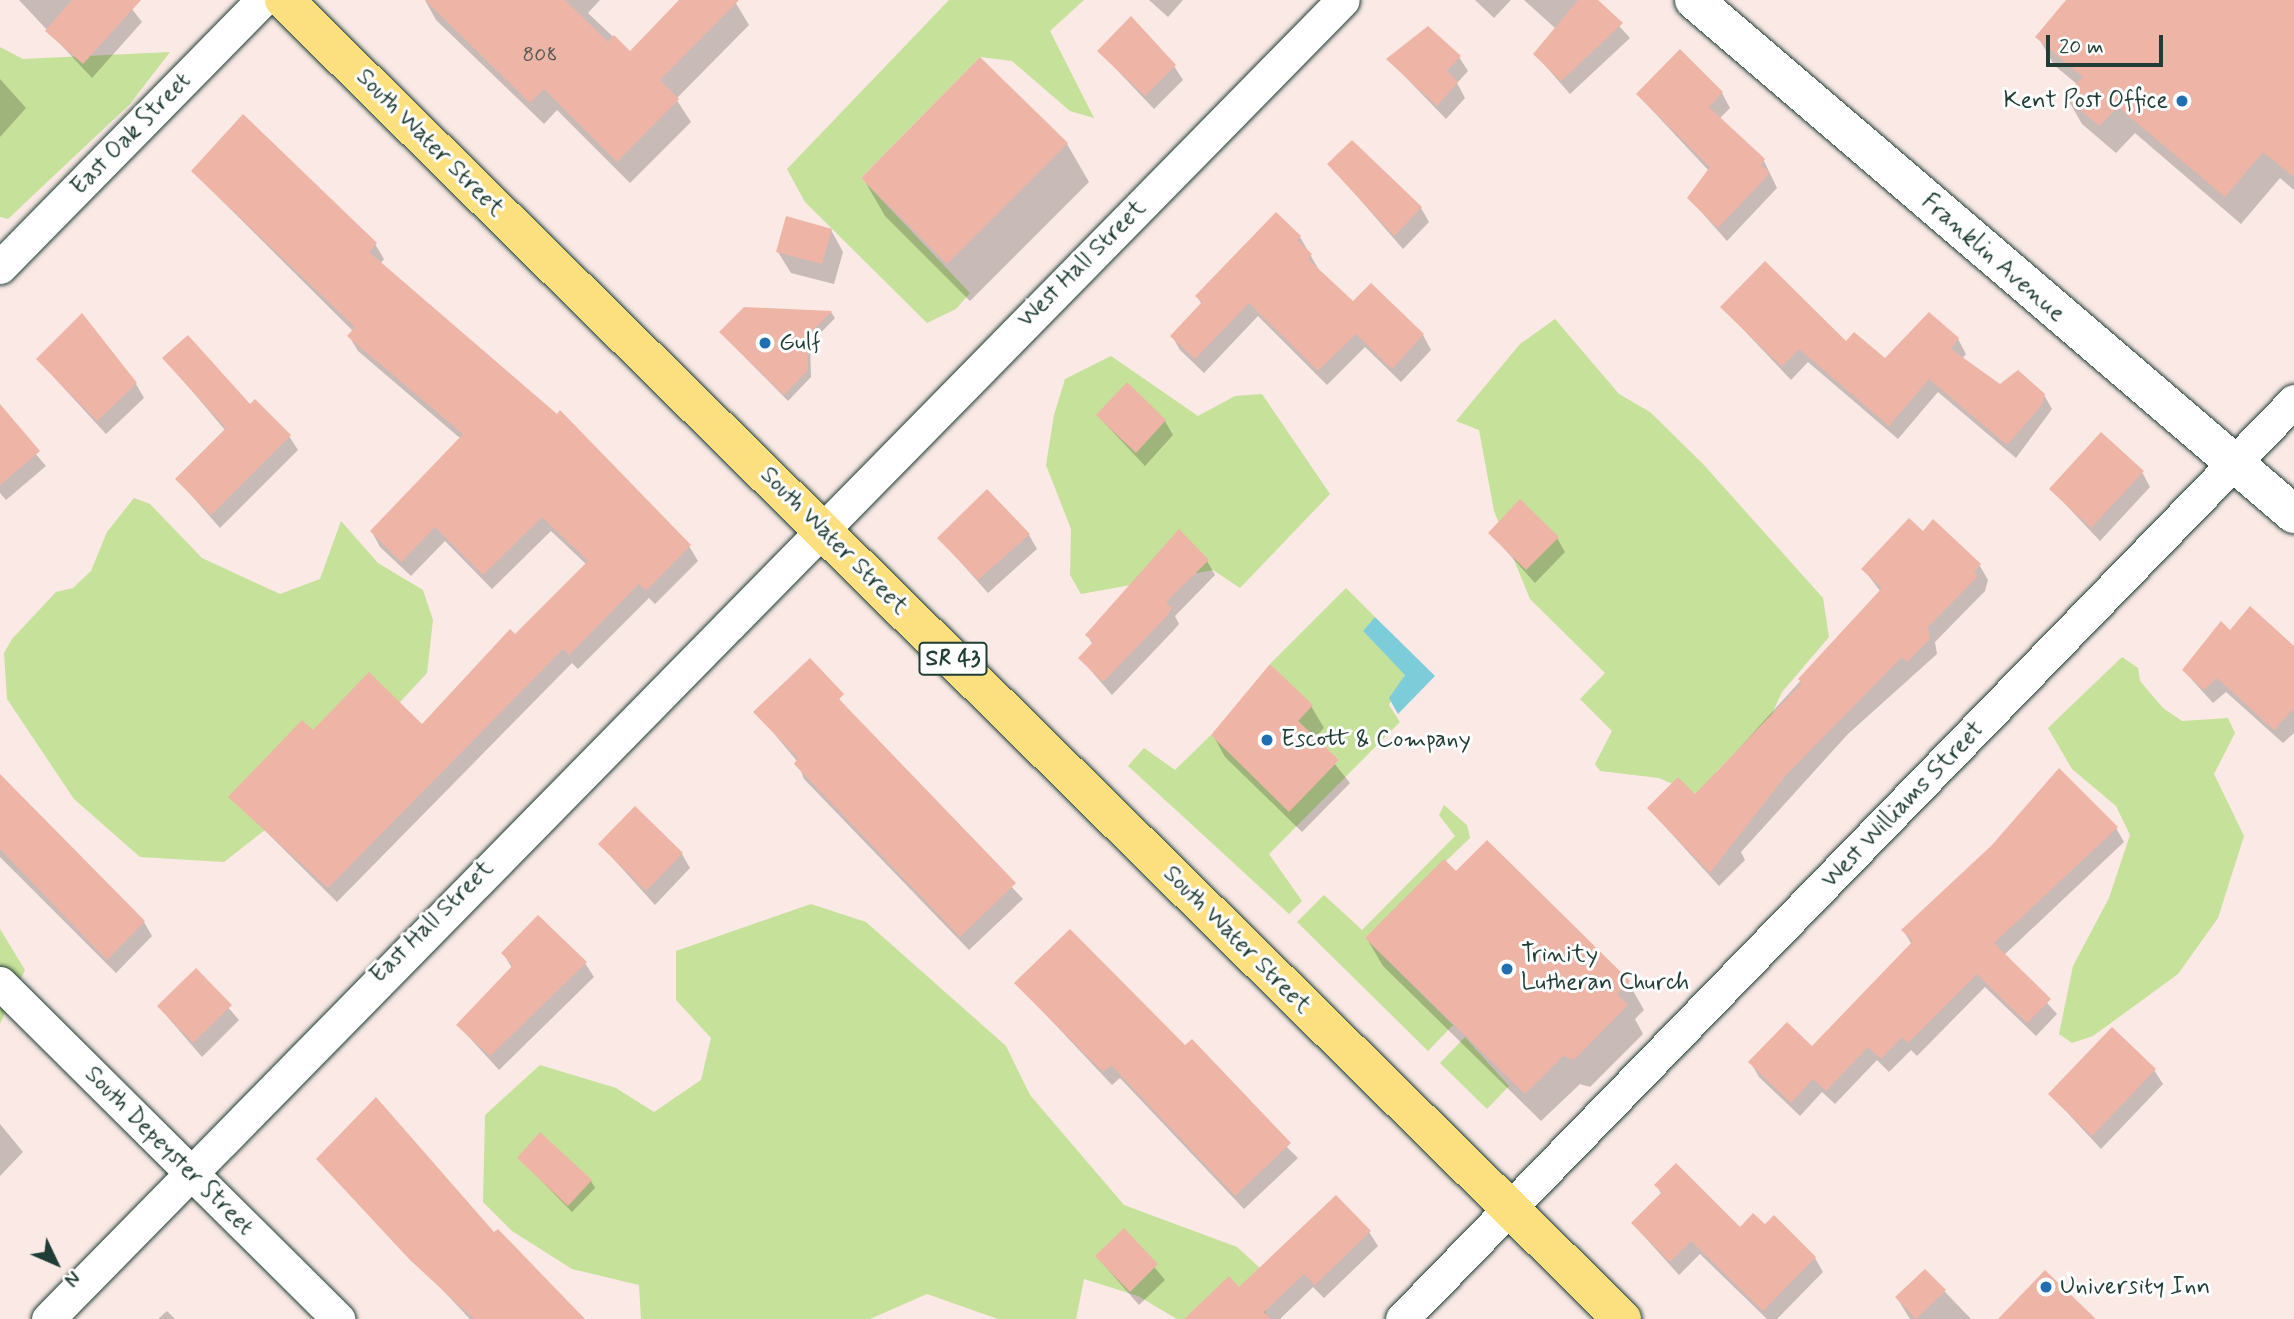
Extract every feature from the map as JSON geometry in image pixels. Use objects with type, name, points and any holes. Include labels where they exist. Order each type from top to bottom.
[{"type":"main road","name":"South Water Street","points":[[284,0],[1622,1319]]},
{"type":"street","name":"East Oak Street","points":[[0,267],[262,0]]},
{"type":"street","name":"West Hall Street","points":[[820,528],[1343,0]]},
{"type":"street","name":"Franklin Avenue","points":[[1694,0],[2294,514]]},
{"type":"street","name":"West Williams Street","points":[[1402,1319],[1512,1210],[2294,401]]},
{"type":"street","name":"East Hall Street","points":[[47,1319],[820,528]]},
{"type":"street","name":"South Depeyster Street","points":[[0,983],[338,1319]]},
{"type":"green space","points":[[949,0],[1084,0],[1050,31],[1094,118],[1070,111],[1012,61],[980,57],[861,178],[970,293],[956,309],[927,323],[805,202],[787,169]]},
{"type":"green space","points":[[0,47],[23,59],[170,52],[130,104],[8,219],[0,217]]},
{"type":"green space","points":[[1555,319],[1619,394],[1650,412],[1703,464],[1823,598],[1829,637],[1782,692],[1771,716],[1715,773],[1715,802],[1659,778],[1600,771],[1595,764],[1612,731],[1580,699],[1605,673],[1530,599],[1494,511],[1479,430],[1456,421],[1520,344]]},
{"type":"green space","points":[[1111,356],[1198,416],[1235,396],[1262,394],[1330,494],[1240,588],[1213,570],[1081,594],[1070,575],[1071,529],[1046,465],[1054,415],[1065,379]]},
{"type":"green space","points":[[134,498],[150,504],[202,558],[280,594],[320,579],[341,521],[378,563],[423,590],[433,620],[427,673],[324,784],[224,862],[140,857],[74,799],[7,699],[4,653],[12,639],[56,592],[73,588],[91,571],[107,532]]},
{"type":"green space","points":[[1346,588],[1375,617],[1363,631],[1405,674],[1389,705],[1400,722],[1269,854],[1302,901],[1289,914],[1128,766],[1144,748],[1175,770],[1211,735],[1289,811],[1339,760],[1298,721],[1312,705],[1270,664]]},
{"type":"green space","points":[[2122,657],[2138,668],[2140,681],[2163,708],[2182,721],[2228,718],[2235,733],[2214,774],[2244,836],[2218,918],[2178,974],[2093,1036],[2072,1043],[2059,1034],[2073,966],[2109,898],[2130,835],[2116,806],[2072,769],[2048,728]]},
{"type":"green space","points":[[1444,805],[1467,825],[1470,838],[1365,938],[1453,1025],[1428,1051],[1297,922],[1324,895],[1362,930],[1455,836],[1439,815]]},
{"type":"green space","points":[[811,904],[866,922],[1006,1046],[1030,1095],[1124,1205],[1237,1247],[1270,1277],[1265,1319],[1177,1319],[1138,1296],[1084,1279],[1076,1319],[998,1319],[927,1294],[870,1319],[641,1319],[639,1285],[572,1269],[512,1231],[483,1202],[485,1115],[540,1065],[616,1088],[654,1112],[701,1080],[711,1038],[676,1000],[676,951]]},
{"type":"green space","points":[[0,929],[25,970],[0,1024]]},
{"type":"green space","points":[[1465,1037],[1509,1086],[1487,1109],[1440,1063]]},
{"type":"water","points":[[1375,617],[1435,676],[1398,714],[1389,698],[1405,675],[1363,631]]},
{"type":"building","points":[[72,0],[141,0],[83,64],[45,31]]},
{"type":"building","points":[[425,0],[565,0],[608,42],[614,35],[630,51],[679,0],[739,0],[660,80],[679,99],[617,162],[544,89],[530,103]]},
{"type":"building","points":[[1578,0],[1598,0],[1623,23],[1561,81],[1533,54]]},
{"type":"building","name":"Kent Post Office","points":[[2066,0],[2294,0],[2294,177],[2263,152],[2225,197],[2118,107],[2099,126],[2064,96],[2083,77],[2035,37]]},
{"type":"building","points":[[1131,16],[1176,65],[1145,96],[1097,51]]},
{"type":"building","points":[[1428,26],[1461,56],[1447,71],[1458,82],[1437,106],[1386,59]]},
{"type":"building","points":[[1680,49],[1723,92],[1709,107],[1765,159],[1761,165],[1770,173],[1718,228],[1687,198],[1710,167],[1636,94]]},
{"type":"building","points":[[980,57],[1068,143],[947,264],[861,178]]},
{"type":"building","points":[[243,114],[377,243],[369,252],[557,414],[560,410],[691,545],[646,591],[639,584],[569,655],[563,649],[328,888],[228,797],[302,720],[313,730],[369,672],[422,724],[510,629],[515,634],[588,561],[542,517],[483,575],[435,527],[401,562],[370,531],[463,434],[347,336],[355,327],[191,171]]},
{"type":"building","points":[[1352,140],[1422,207],[1394,236],[1327,164]]},
{"type":"building","points":[[1276,212],[1301,236],[1297,240],[1312,254],[1308,259],[1353,301],[1371,283],[1424,334],[1392,369],[1356,334],[1318,371],[1249,303],[1195,359],[1170,336],[1202,302],[1195,296]]},
{"type":"building","points":[[786,216],[832,229],[822,264],[776,252]]},
{"type":"building","points":[[1765,261],[1846,341],[1854,332],[1885,358],[1929,312],[1959,338],[1951,349],[2000,384],[2018,370],[2045,394],[2042,405],[2007,445],[1929,379],[1889,426],[1799,349],[1782,367],[1720,307]]},
{"type":"building","name":"Gulf","points":[[744,307],[832,311],[807,336],[808,370],[784,395],[719,332]]},
{"type":"building","points":[[82,313],[137,383],[97,421],[36,359]]},
{"type":"building","points":[[188,335],[250,404],[255,399],[291,435],[211,515],[175,479],[226,428],[162,358]]},
{"type":"building","points":[[1127,382],[1166,420],[1136,453],[1096,415]]},
{"type":"building","points":[[0,404],[40,451],[0,485]]},
{"type":"building","points":[[2101,432],[2144,471],[2091,528],[2049,489]]},
{"type":"building","points":[[987,489],[1030,534],[978,580],[937,538]]},
{"type":"building","points":[[1520,499],[1559,537],[1526,570],[1488,533]]},
{"type":"building","points":[[1909,518],[1923,531],[1933,519],[1981,564],[1974,572],[1978,576],[1928,627],[1930,639],[1907,662],[1902,657],[1786,775],[1710,873],[1647,808],[1678,777],[1695,794],[1802,683],[1798,679],[1882,588],[1861,569]]},
{"type":"building","points":[[1179,529],[1209,560],[1166,602],[1172,608],[1166,617],[1103,682],[1078,658],[1093,642],[1085,635]]},
{"type":"building","points":[[2250,606],[2294,646],[2294,708],[2274,730],[2217,678],[2204,690],[2182,670],[2221,621],[2230,630]]},
{"type":"building","points":[[810,658],[844,694],[839,699],[1016,883],[960,937],[794,764],[798,758],[753,712]]},
{"type":"building","name":"Escott & Company","points":[[1270,664],[1313,705],[1298,721],[1339,760],[1289,812],[1211,735]]},
{"type":"building","points":[[2059,768],[2118,827],[1994,943],[2051,999],[2027,1023],[1977,974],[1908,1043],[1902,1037],[1881,1059],[1868,1047],[1826,1091],[1813,1079],[1791,1103],[1748,1062],[1787,1022],[1812,1046],[1913,941],[1901,930],[1992,845]]},
{"type":"building","points":[[0,774],[145,921],[107,960],[0,849]]},
{"type":"building","points":[[635,806],[683,853],[646,891],[598,844]]},
{"type":"building","name":"Trinity Lutheran Church","points":[[1487,840],[1630,981],[1617,994],[1628,1005],[1574,1060],[1563,1056],[1525,1094],[1365,938],[1444,859],[1456,871]]},
{"type":"building","points":[[538,915],[587,962],[490,1056],[456,1025],[513,965],[501,953]]},
{"type":"building","points":[[1070,929],[1185,1045],[1192,1039],[1291,1143],[1235,1196],[1111,1065],[1103,1072],[1014,983]]},
{"type":"building","points":[[196,968],[232,1005],[193,1043],[157,1006]]},
{"type":"building","points":[[2112,1027],[2156,1069],[2092,1136],[2048,1094]]},
{"type":"building","points":[[376,1097],[494,1232],[498,1229],[585,1319],[474,1319],[410,1260],[316,1159]]},
{"type":"building","points":[[540,1132],[592,1180],[568,1206],[517,1158]]},
{"type":"building","points":[[1676,1163],[1740,1227],[1753,1213],[1765,1224],[1774,1215],[1816,1257],[1763,1311],[1691,1241],[1670,1262],[1631,1223],[1662,1192],[1654,1185]]},
{"type":"building","points":[[1336,1195],[1371,1231],[1315,1285],[1304,1274],[1264,1312],[1271,1319],[1184,1319],[1229,1276],[1239,1287]]},
{"type":"building","points":[[1124,1228],[1158,1264],[1130,1292],[1095,1256]]},
{"type":"building","points":[[1925,1269],[1946,1290],[1916,1319],[1895,1297]]},
{"type":"building","name":"University Inn","points":[[2045,1270],[2096,1319],[1998,1319]]},
{"type":"place","name":"Kent Post Office","points":[[2182,101]]},
{"type":"place","name":"Gulf","points":[[765,343]]},
{"type":"place","name":"Escott & Company","points":[[1267,740]]},
{"type":"place","name":"Trinity Lutheran Church","points":[[1507,969]]},
{"type":"place","name":"University Inn","points":[[2046,1287]]}]
